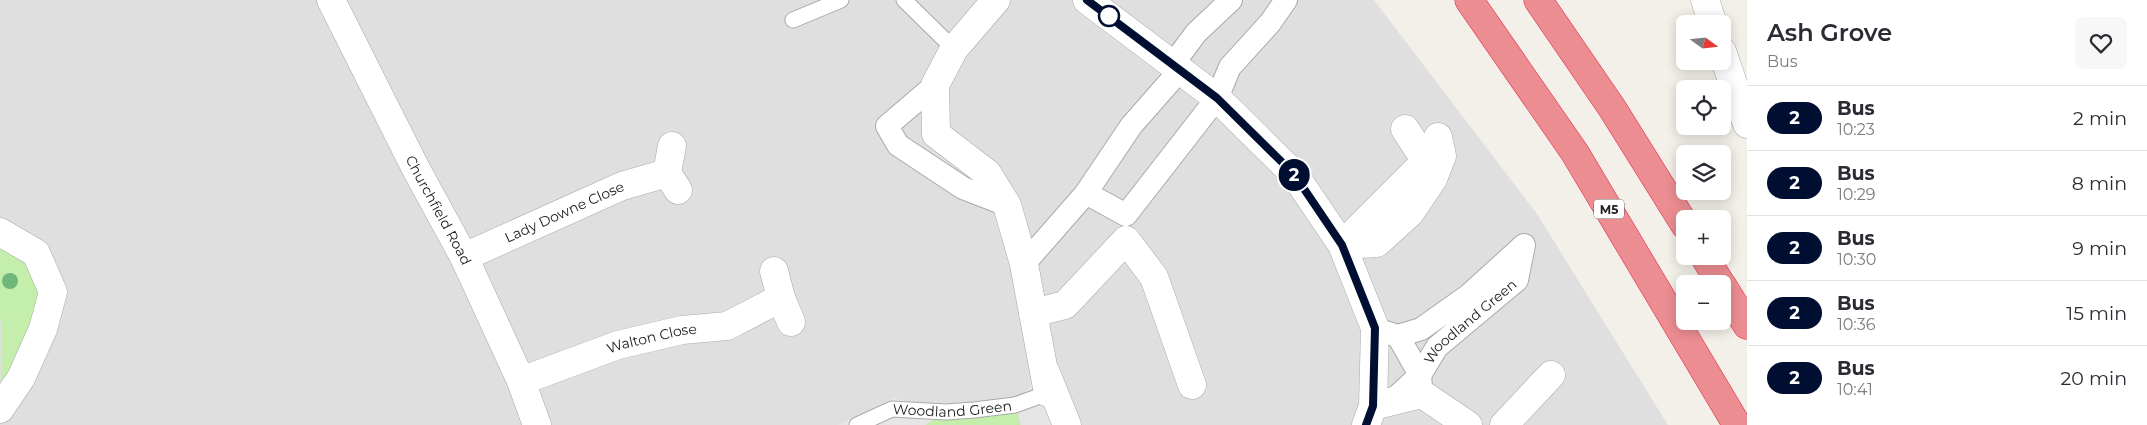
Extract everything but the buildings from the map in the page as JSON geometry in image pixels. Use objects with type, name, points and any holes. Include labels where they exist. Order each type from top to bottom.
[{"type":"highway","name":"M5","points":[[1469,0],[1575,153],[1737,425]]},
{"type":"highway","points":[[1538,0],[1612,108],[1676,211]]},
{"type":"highway","points":[[1731,299],[1747,325]]},
{"type":"street","name":"Churchfield Road","points":[[331,0],[416,169],[464,257],[521,381],[537,425]]},
{"type":"street","points":[[996,0],[954,49],[935,85],[887,126],[898,145],[963,188],[1007,205]]},
{"type":"street","points":[[1087,0],[1217,98],[1294,174],[1342,245],[1386,332],[1421,384],[1468,425]]},
{"type":"street","points":[[1024,264],[1086,193],[1131,126],[1176,66],[1196,32],[1231,0]]},
{"type":"street","points":[[1086,193],[1126,215],[1217,98],[1230,67],[1270,23],[1286,0]]},
{"type":"street","points":[[1705,0],[1710,15]]},
{"type":"street","points":[[1729,70],[1747,124]]},
{"type":"street","points":[[935,85],[936,134],[987,173],[1007,205],[1024,264],[1048,393]]},
{"type":"street","points":[[1342,245],[1426,161],[1406,129]]},
{"type":"street","points":[[1342,245],[1377,243],[1410,213],[1433,180],[1442,156],[1438,137]]},
{"type":"street","name":"Lady Downe Close","points":[[464,257],[622,186],[672,181],[672,146]]},
{"type":"street","points":[[0,232],[36,253],[53,292],[43,329],[36,345],[21,378],[0,409]]},
{"type":"street","points":[[1033,313],[1065,305],[1126,240],[1154,277],[1192,385]]},
{"type":"street","name":"Woodland Green","points":[[1386,332],[1421,329],[1469,295],[1524,246],[1517,280],[1437,347],[1421,384]]},
{"type":"street","name":"Walton Close","points":[[521,381],[618,345],[682,330],[727,326],[786,310],[774,271]]},
{"type":"street","points":[[1377,410],[1386,332]]},
{"type":"street","points":[[1044,367],[1068,425]]},
{"type":"street","points":[[1504,425],[1551,375]]},
{"type":"street","points":[[1377,410],[1421,384]]},
{"type":"lane","points":[[793,20],[841,0]]},
{"type":"lane","points":[[904,0],[954,49]]},
{"type":"lane","name":"Woodland Green","points":[[857,425],[892,409],[946,412],[974,410],[1015,405],[1048,393]]},
{"type":"shaded area","points":[[0,0],[1374,0],[1537,214],[1668,425],[0,425]]},
{"type":"shaded area","points":[[1044,367],[1067,425],[1021,425],[1015,405]]},
{"type":"shaded area","points":[[894,398],[946,412],[925,425],[838,425]]},
{"type":"green space","points":[[0,232],[53,292],[0,409],[2,334],[0,316]]},
{"type":"green space","points":[[1015,405],[1021,425],[925,425],[946,412]]},
{"type":"bus line","name":"2","points":[[1087,0],[1217,98],[1294,174],[1342,245],[1375,328],[1373,406],[1366,425]]}]
